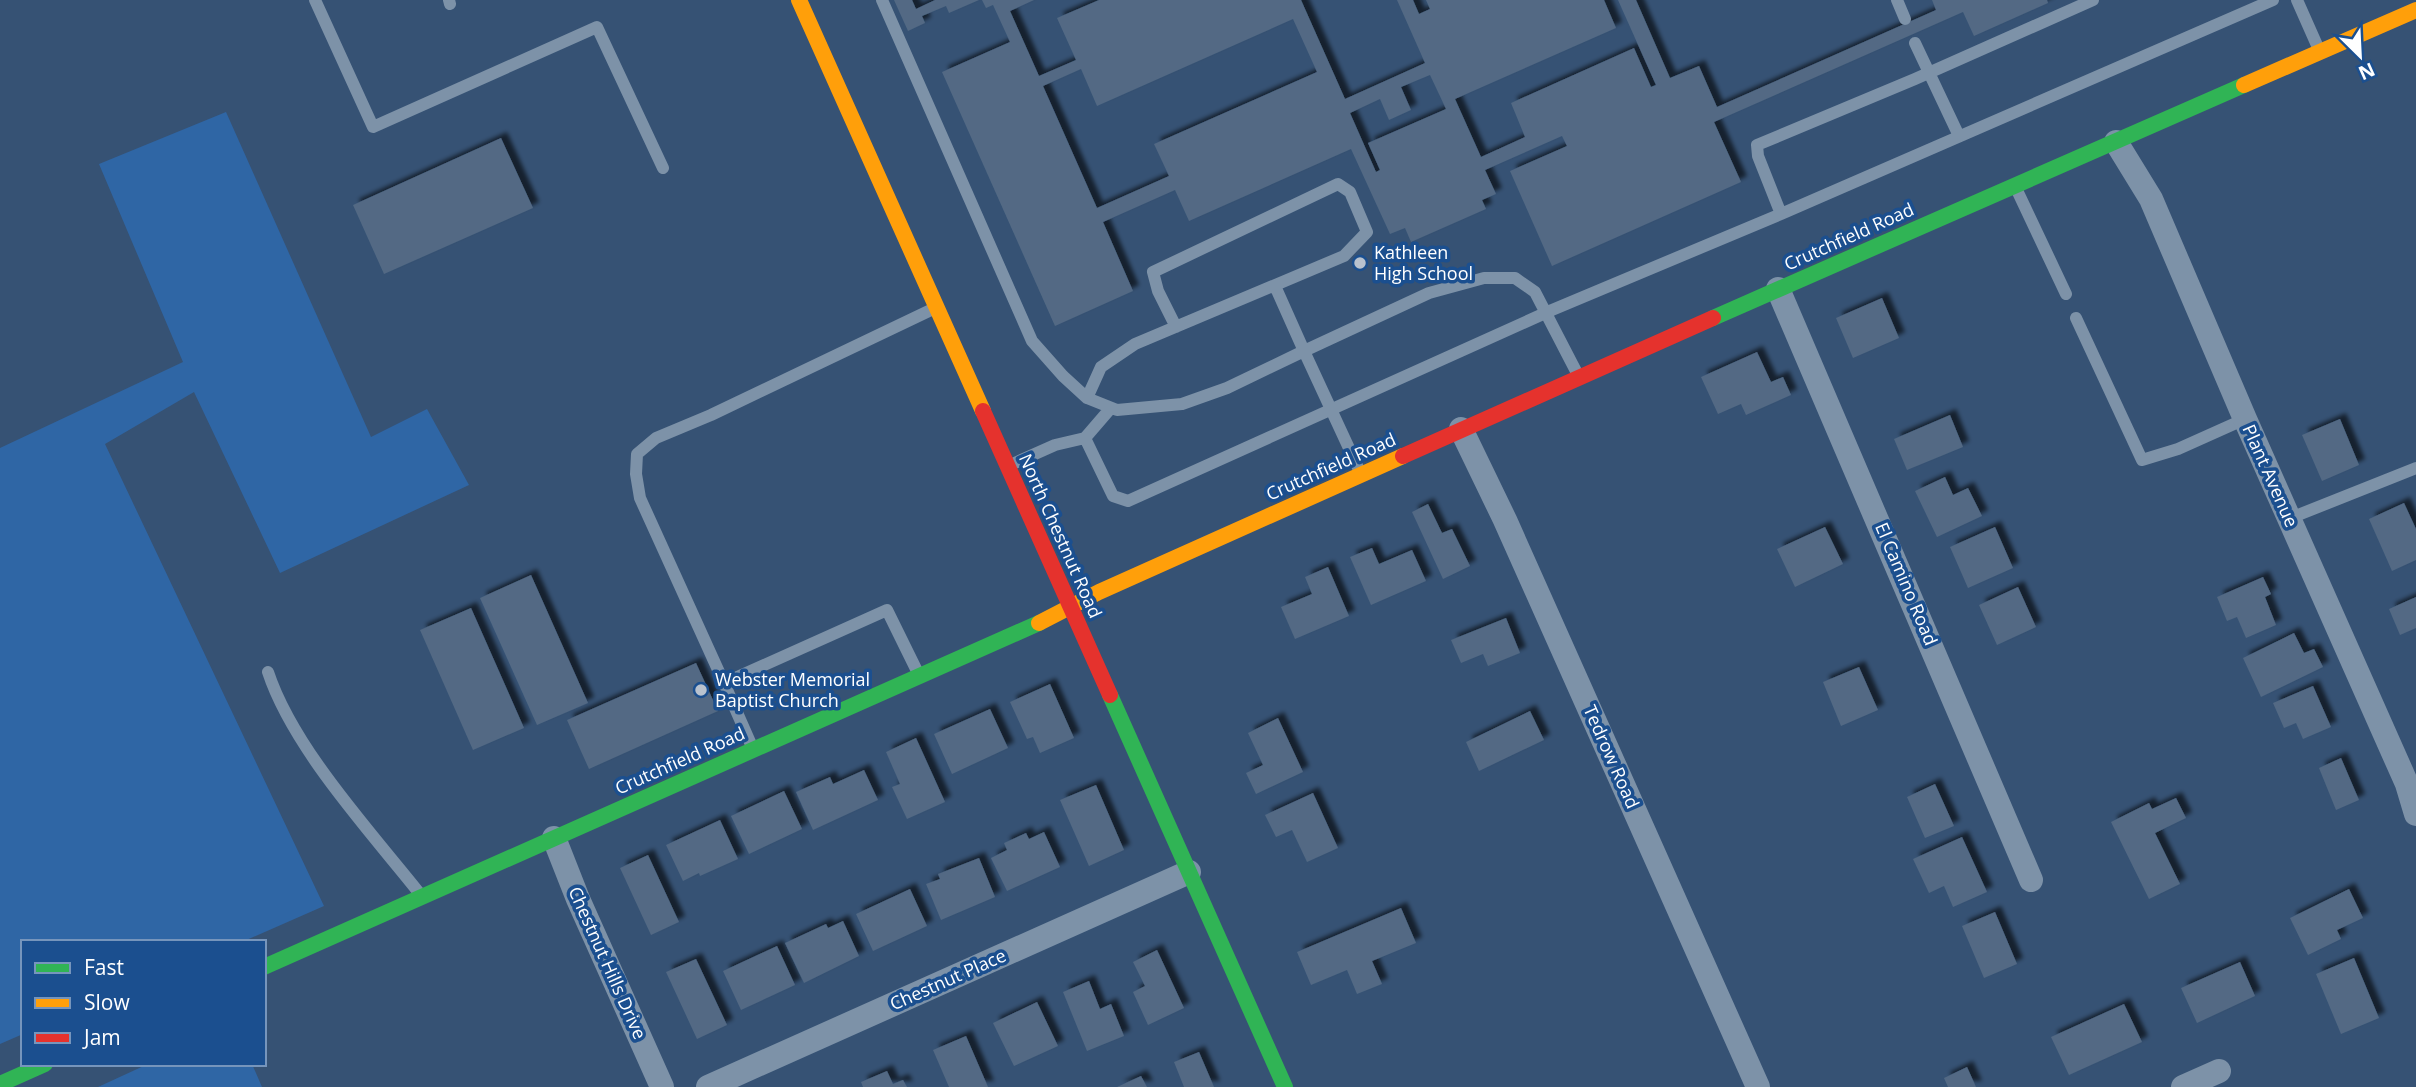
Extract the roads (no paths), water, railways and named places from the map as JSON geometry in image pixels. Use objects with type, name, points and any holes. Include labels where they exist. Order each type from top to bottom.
[{"type":"street","name":"North Chestnut Road","points":[[799,0],[1285,1087]]},
{"type":"street","name":"Crutchfield Road","points":[[266,966],[1050,618],[1099,592],[1461,429],[2416,10]]},
{"type":"street","name":"Plant Avenue","points":[[2116,142],[2151,199],[2288,519],[2407,784],[2416,814]]},
{"type":"street","name":"El Camino Road","points":[[1779,289],[2032,880]]},
{"type":"street","name":"Tedrow Road","points":[[1461,429],[1505,520],[1758,1087]]},
{"type":"street","name":"Chestnut Hills Drive","points":[[554,838],[578,899],[662,1087]]},
{"type":"street","name":"Chestnut Place","points":[[708,1087],[1189,872]]},
{"type":"street","points":[[0,1084],[40,1066]]},
{"type":"street","points":[[2183,1087],[2219,1071]]},
{"type":"lane","points":[[315,0],[373,127],[597,27],[663,168]]},
{"type":"lane","points":[[883,0],[1032,341],[1087,398],[1116,410],[1182,404],[1227,388],[1429,293],[1484,278],[1515,278],[1535,292],[1580,377]]},
{"type":"lane","points":[[1897,0],[1905,19]]},
{"type":"lane","points":[[1781,214],[1758,156],[1757,145],[2093,0]]},
{"type":"lane","points":[[1085,438],[1113,496],[1128,501],[1546,313],[2273,0]]},
{"type":"lane","points":[[2297,0],[2320,52]]},
{"type":"lane","points":[[1915,43],[1959,136]]},
{"type":"lane","points":[[1087,398],[1101,367],[1135,344],[1275,286],[1344,256],[1367,232],[1350,192],[1338,184],[1153,272],[1158,291],[1176,327]]},
{"type":"lane","points":[[2014,186],[2066,294]]},
{"type":"lane","points":[[1275,286],[1362,475]]},
{"type":"lane","points":[[753,750],[640,498],[636,474],[637,454],[656,438],[711,415],[936,307]]},
{"type":"lane","points":[[2076,318],[2141,460],[2178,449],[2245,419]]},
{"type":"lane","points":[[1007,466],[1055,444],[1085,438],[1110,409]]},
{"type":"lane","points":[[2288,519],[2416,468]]},
{"type":"lane","points":[[723,683],[887,610],[920,676]]},
{"type":"lane","points":[[268,672],[276,695],[308,749],[422,897]]},
{"type":"place","name":"Kathleen High School","points":[[1360,263]]},
{"type":"place","name":"Webster Memorial Baptist Church","points":[[701,690]]}]
